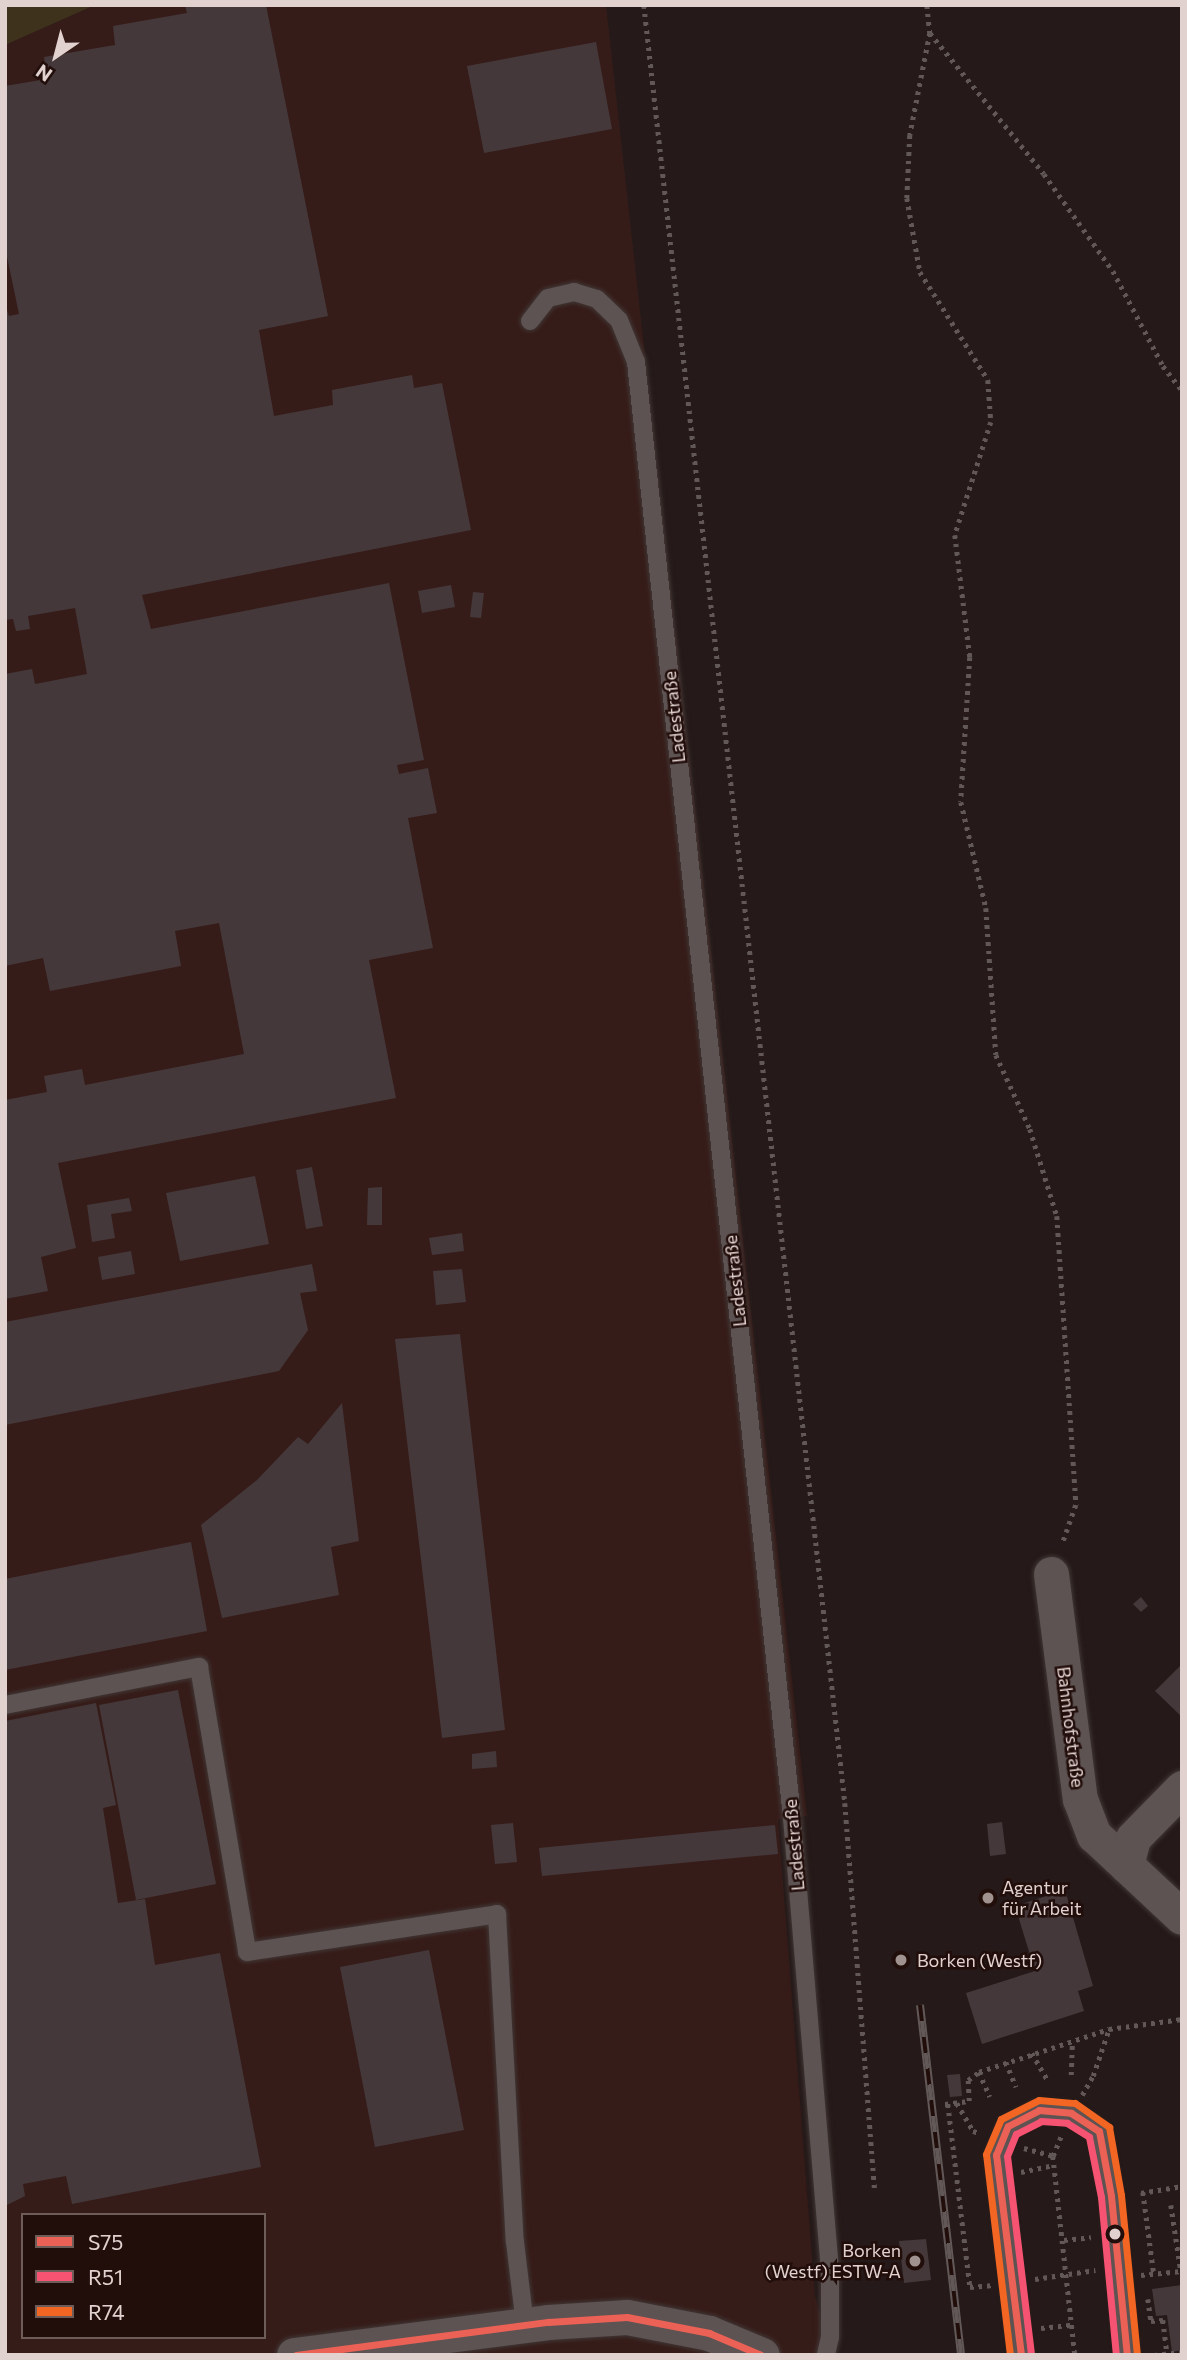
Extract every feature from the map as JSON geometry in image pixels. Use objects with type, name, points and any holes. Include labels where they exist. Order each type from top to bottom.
[{"type":"street","name":"Bahnhofstraße","points":[[1051,1574],[1080,1799],[1094,1835],[1182,1917]]},
{"type":"street","points":[[1126,1865],[1133,1838],[1182,1787]]},
{"type":"street","points":[[294,2355],[525,2325],[627,2317],[709,2333],[762,2355]]},
{"type":"lane","name":"Ladestraße","points":[[530,321],[548,298],[574,292],[597,299],[619,320],[636,362],[793,1818],[830,2268],[830,2337],[826,2355]]},
{"type":"lane","points":[[5,1705],[199,1667],[247,1952],[497,1914],[515,2242],[525,2325]]},
{"type":"lane","points":[[1021,2355],[996,2155],[1008,2126],[1039,2110],[1071,2113],[1099,2131],[1111,2196],[1127,2355]]},
{"type":"path","points":[[644,5],[845,1803],[875,2191]]},
{"type":"path","points":[[926,5],[930,33],[910,135],[907,198],[920,272],[988,380],[991,422],[955,535],[970,657],[961,802],[986,908],[996,1055],[1030,1129],[1057,1216],[1076,1505],[1051,1574]]},
{"type":"path","points":[[930,33],[1044,174],[1113,271],[1163,366],[1182,390]]},
{"type":"path","points":[[945,2104],[969,2101],[968,2080],[979,2072],[1006,2062],[1109,2029],[1182,2019]]},
{"type":"path","points":[[1071,2075],[1072,2042]]},
{"type":"path","points":[[1032,2053],[1048,2081]]},
{"type":"path","points":[[1006,2062],[1016,2087]]},
{"type":"path","points":[[979,2072],[990,2097]]},
{"type":"path","points":[[957,2103],[973,2131],[1000,2142],[1053,2155],[1075,2355]]},
{"type":"path","points":[[1021,2172],[1053,2165]]},
{"type":"path","points":[[1111,2196],[1182,2186]]},
{"type":"path","points":[[1143,2192],[1154,2274]]},
{"type":"path","points":[[1140,2275],[1181,2271],[1171,2205]]},
{"type":"path","points":[[1064,2240],[1097,2236]]},
{"type":"path","points":[[1151,2321],[1163,2320],[1167,2354]]},
{"type":"path","points":[[1039,2328],[1072,2325]]},
{"type":"path","points":[[1154,2355],[1182,2352]]},
{"type":"shaded area","points":[[5,5],[95,5],[5,45]]},
{"type":"shaded area","points":[[95,5],[606,5],[807,1816],[778,1820],[815,2296],[832,2355],[5,2355],[5,45]]},
{"type":"building","points":[[185,5],[266,5],[328,316],[259,330],[274,416],[333,405],[332,390],[412,375],[414,388],[442,383],[471,530],[142,595],[151,629],[389,583],[424,760],[397,765],[399,774],[428,768],[437,813],[408,818],[433,948],[369,960],[396,1098],[58,1163],[76,1248],[41,1257],[48,1291],[5,1299],[5,1100],[47,1092],[44,1076],[82,1069],[85,1085],[244,1054],[219,923],[175,931],[181,966],[50,991],[43,958],[5,966],[5,674],[32,669],[35,684],[87,674],[75,608],[28,616],[30,629],[16,631],[13,619],[5,620],[5,305],[9,316],[19,314],[5,247],[5,86],[47,79],[44,57],[115,45],[113,26],[187,13]]},
{"type":"building","points":[[596,42],[612,129],[484,153],[467,66]]},
{"type":"building","points":[[451,585],[455,607],[422,613],[418,591]]},
{"type":"building","points":[[473,592],[484,593],[481,618],[470,617]]},
{"type":"building","points":[[312,1167],[323,1226],[306,1229],[296,1170]]},
{"type":"building","points":[[255,1176],[269,1244],[180,1261],[166,1193]]},
{"type":"building","points":[[382,1187],[382,1225],[367,1225],[368,1188]]},
{"type":"building","points":[[129,1198],[132,1211],[111,1214],[115,1238],[92,1242],[87,1205]]},
{"type":"building","points":[[462,1233],[464,1251],[432,1255],[429,1238]]},
{"type":"building","points":[[131,1251],[135,1274],[102,1280],[98,1257]]},
{"type":"building","points":[[312,1264],[317,1291],[300,1293],[308,1330],[279,1371],[5,1425],[5,1322]]},
{"type":"building","points":[[462,1269],[466,1302],[436,1305],[433,1271]]},
{"type":"building","points":[[460,1334],[505,1730],[442,1738],[395,1339]]},
{"type":"building","points":[[342,1403],[359,1541],[331,1547],[339,1595],[222,1618],[201,1525],[257,1480],[298,1437],[308,1444]]},
{"type":"building","points":[[191,1542],[207,1631],[5,1670],[5,1579]]},
{"type":"building","points":[[1141,1597],[1148,1606],[1141,1612],[1133,1604]]},
{"type":"building","points":[[1182,1664],[1182,1717],[1155,1691]]},
{"type":"building","points":[[178,1690],[216,1884],[136,1900],[99,1705]]},
{"type":"building","points":[[96,1703],[116,1805],[103,1808],[118,1903],[145,1899],[155,1965],[220,1953],[261,2167],[72,2204],[66,2176],[23,2184],[25,2196],[5,2206],[5,1721]]},
{"type":"building","points":[[496,1751],[497,1767],[472,1769],[472,1754]]},
{"type":"building","points":[[1002,1822],[1006,1854],[990,1856],[987,1824]]},
{"type":"building","points":[[513,1823],[517,1862],[495,1864],[491,1825]]},
{"type":"building","points":[[775,1825],[778,1854],[542,1876],[539,1848]]},
{"type":"building","points":[[1065,1890],[1093,1986],[1078,1991],[1084,2011],[982,2044],[966,1993],[1035,1971],[1015,1906]]},
{"type":"building","points":[[429,1950],[464,2130],[375,2147],[340,1967]]},
{"type":"building","points":[[960,2074],[962,2096],[950,2097],[947,2075]]},
{"type":"building","name":"Borken (Westf) ESTW-A","points":[[926,2239],[931,2280],[904,2283],[899,2241]]},
{"type":"building","points":[[1182,2285],[1182,2350],[1172,2352],[1167,2315],[1156,2316],[1152,2289]]},
{"type":"railway","points":[[920,2005],[961,2355]]},
{"type":"transit line","name":"R74","points":[[1010,2355],[986,2154],[1001,2119],[1039,2100],[1075,2103],[1109,2127],[1121,2195],[1137,2354]]},
{"type":"transit line","name":"S75","points":[[1021,2355],[996,2155],[1008,2126],[1039,2110],[1071,2113],[1099,2131],[1111,2196],[1127,2355]]},
{"type":"transit line","name":"R51","points":[[1031,2354],[1007,2156],[1016,2134],[1041,2121],[1067,2123],[1089,2137],[1101,2197],[1116,2355]]},
{"type":"transit line","name":"S75","points":[[296,2355],[548,2322],[627,2317],[709,2333],[761,2355]]},
{"type":"place","name":"Agentur für Arbeit","points":[[988,1898]]},
{"type":"place","name":"Borken (Westf)","points":[[901,1960]]},
{"type":"place","name":"Borken (Westf) ESTW-A","points":[[915,2261]]}]
